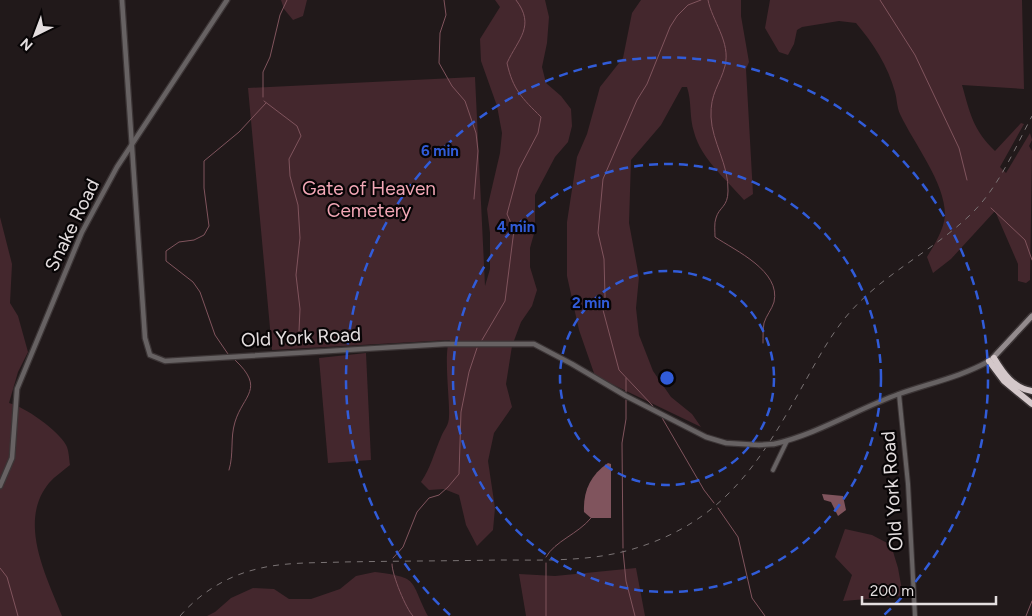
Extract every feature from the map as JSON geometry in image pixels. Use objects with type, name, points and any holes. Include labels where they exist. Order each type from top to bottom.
[{"type":"highway","points":[[992,360],[1013,383],[1032,391]]},
{"type":"highway","points":[[992,360],[1008,385],[1032,404]]},
{"type":"main road","name":"Old York Road","points":[[992,360],[1032,316]]},
{"type":"street","name":"Old York Road","points":[[122,0],[145,338],[150,355],[156,359],[165,361],[445,344],[534,344],[626,396],[706,436],[726,443],[759,445],[787,441],[899,394],[961,374],[992,360]]},
{"type":"street","name":"Snake Road","points":[[0,486],[12,458],[17,389],[82,232],[117,167],[227,0]]},
{"type":"street","name":"Old York Road","points":[[899,394],[908,484],[915,616]]},
{"type":"street","points":[[773,470],[787,441]]},
{"type":"green space","points":[[281,0],[307,0],[303,16],[293,20],[284,9]]},
{"type":"green space","name":"Gate of Heaven Cemetery","points":[[495,0],[545,0],[549,17],[547,43],[542,67],[546,83],[561,96],[571,109],[572,126],[568,142],[555,157],[535,195],[535,230],[530,248],[530,267],[537,290],[532,306],[521,322],[512,346],[506,384],[512,407],[494,433],[488,461],[495,508],[493,530],[477,546],[466,525],[459,495],[444,489],[429,490],[421,482],[449,419],[447,354],[450,340],[272,350],[248,88],[475,77],[485,286],[490,269],[490,233],[487,209],[500,153],[502,133],[497,106],[481,61],[480,39],[500,7]]},
{"type":"green space","points":[[641,0],[741,0],[741,16],[749,62],[746,69],[753,194],[744,200],[702,151],[692,126],[690,98],[687,87],[682,87],[661,125],[631,160],[629,223],[639,277],[636,308],[639,335],[653,371],[671,397],[692,414],[701,427],[595,376],[579,330],[567,276],[567,222],[577,157],[587,134],[600,87],[623,58],[632,13]]},
{"type":"green space","points":[[770,0],[1022,0],[1024,89],[962,85],[970,113],[977,128],[995,151],[1021,123],[1024,124],[1000,167],[1006,173],[1030,133],[1032,140],[1029,146],[1032,151],[1030,280],[1026,283],[1018,281],[1018,264],[995,211],[951,259],[933,273],[927,257],[943,226],[945,215],[944,202],[928,163],[900,114],[892,82],[879,55],[856,23],[839,21],[802,27],[797,30],[794,44],[788,55],[779,52],[765,28]]},
{"type":"green space","points":[[0,217],[12,264],[10,303],[18,316],[28,352],[18,372],[9,403],[24,409],[49,426],[62,439],[69,455],[70,465],[49,483],[40,498],[35,515],[38,550],[62,616],[0,616]]},
{"type":"green space","points":[[366,353],[371,460],[328,463],[319,358]]},
{"type":"green space","points":[[845,529],[872,535],[891,545],[898,568],[903,596],[843,601],[852,575],[835,557]]},
{"type":"green space","points":[[636,568],[645,616],[526,616],[519,574],[555,576]]},
{"type":"green space","points":[[375,572],[400,576],[411,582],[428,616],[207,616],[215,612],[231,598],[253,588],[274,589],[289,599],[311,599],[340,589],[356,576]]},
{"type":"shaded area","points":[[608,463],[611,464],[611,518],[591,518],[584,512],[586,491],[592,479]]},
{"type":"shaded area","points":[[822,494],[843,496],[846,510],[838,516],[831,502],[824,500]]},
{"type":"waterway","points":[[263,97],[263,72],[270,57],[280,15],[287,0]]},
{"type":"waterway","points":[[444,0],[446,15],[440,33],[439,63],[452,86],[465,101],[476,133],[478,151],[474,199]]},
{"type":"waterway","points":[[482,340],[505,301],[514,230],[507,214],[519,169],[538,133],[541,117],[515,87],[507,63],[525,25],[525,17],[516,0]]},
{"type":"waterway","points":[[653,406],[619,370],[603,310],[605,297],[604,259],[598,233],[603,179],[637,100],[647,84],[670,27],[677,16],[688,5],[701,0]]},
{"type":"waterway","points":[[708,0],[723,40],[726,57],[723,73],[714,95],[711,109],[714,135],[728,181],[727,200],[715,220],[715,237],[755,263],[771,281],[774,291],[774,302],[764,323],[763,343]]},
{"type":"waterway","points":[[880,0],[915,55],[959,148],[967,180]]},
{"type":"waterway","points":[[264,101],[297,126],[301,136],[289,159],[290,176],[298,205],[300,238],[296,275],[300,309],[299,331]]},
{"type":"waterway","points":[[228,354],[215,335],[200,292],[193,282],[166,261],[166,251],[179,242],[194,240],[204,235],[209,226],[204,188],[204,161],[239,132],[266,103]]},
{"type":"waterway","points":[[991,208],[1025,240],[1032,260]]},
{"type":"waterway","points":[[393,558],[403,547],[417,512],[429,498],[439,495],[459,474],[461,412],[469,372],[477,348]]},
{"type":"waterway","points":[[229,470],[235,422],[250,392],[251,385],[244,370],[235,360]]},
{"type":"waterway","points":[[626,378],[626,392]]},
{"type":"waterway","points":[[623,548],[622,443],[626,419],[626,400]]},
{"type":"waterway","points":[[661,416],[704,490],[714,503]]},
{"type":"waterway","points":[[718,508],[738,537],[752,598],[765,616]]},
{"type":"waterway","points":[[546,557],[555,546],[580,529],[591,518]]},
{"type":"waterway","points":[[623,551],[626,581],[635,616]]},
{"type":"waterway","points":[[546,563],[546,616]]},
{"type":"waterway","points":[[392,564],[400,592],[413,616]]},
{"type":"waterway","points":[[0,568],[7,577],[18,616]]},
{"type":"waterway","points":[[1026,616],[1032,601]]},
{"type":"railway","points":[[180,616],[196,600],[215,586],[235,576],[267,567],[310,563],[583,558],[633,549],[664,537],[691,523],[715,506],[735,487],[753,465],[786,415],[827,343],[858,303],[889,277],[954,229],[989,194],[1005,169],[1032,116]]}]
